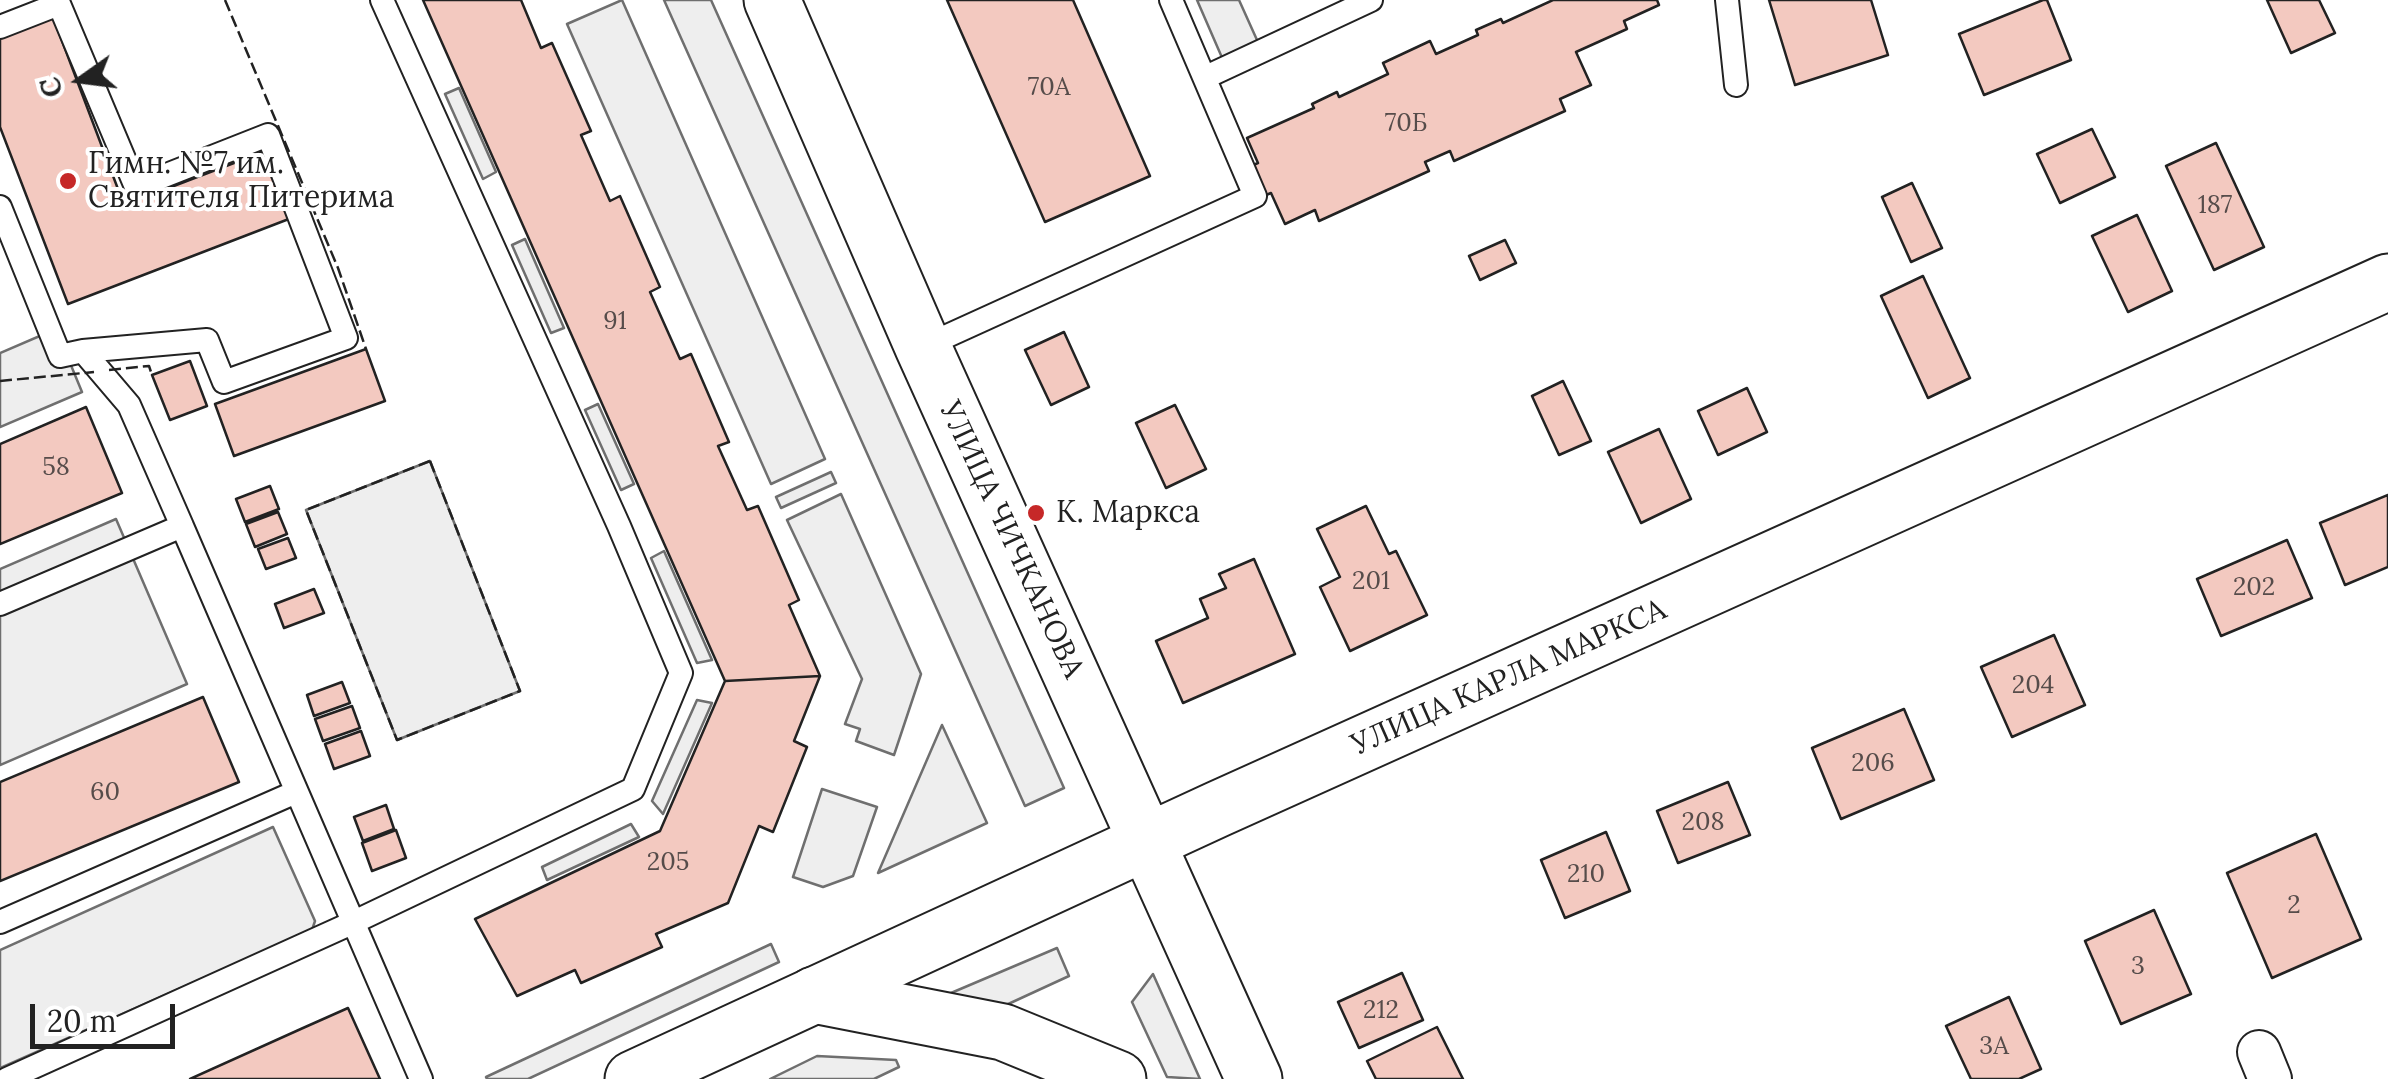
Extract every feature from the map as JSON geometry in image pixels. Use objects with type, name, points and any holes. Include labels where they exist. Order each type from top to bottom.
[{"type":"main road","name":"УЛИЦА ЧИЧКАНОВА","points":[[772,0],[923,347],[1254,1079]]},
{"type":"main road","name":"УЛИЦА КАРЛА МАРКСА","points":[[633,1079],[2388,282]]},
{"type":"main road","points":[[814,996],[1003,1032],[1118,1079]]},
{"type":"lane","points":[[7,1079],[352,923],[633,789],[680,673],[619,526],[382,0]]},
{"type":"lane","points":[[923,347],[1254,196],[1171,0]]},
{"type":"lane","points":[[1206,77],[1372,0]]},
{"type":"lane","points":[[1727,0],[1736,85]]},
{"type":"lane","points":[[0,28],[59,4],[136,187],[268,135],[346,338],[224,382],[207,340],[60,356],[0,207]]},
{"type":"lane","points":[[83,351],[129,405],[421,1079]]},
{"type":"lane","points":[[0,604],[182,526]]},
{"type":"lane","points":[[0,922],[296,792]]},
{"type":"shaded area","points":[[622,0],[825,459],[771,484],[567,24]]},
{"type":"shaded area","points":[[664,0],[711,0],[1064,788],[1025,806]]},
{"type":"shaded area","points":[[1197,0],[1239,0],[1266,60],[1230,76]]},
{"type":"shaded area","points":[[459,88],[496,172],[483,179],[445,94]]},
{"type":"shaded area","points":[[525,239],[564,328],[551,333],[512,245]]},
{"type":"shaded area","points":[[56,329],[82,392],[0,427],[0,353]]},
{"type":"shaded area","points":[[598,404],[634,484],[621,490],[585,410]]},
{"type":"shaded area","points":[[430,461],[520,691],[397,740],[306,510]]},
{"type":"shaded area","points":[[831,472],[836,483],[781,508],[776,497]]},
{"type":"shaded area","points":[[841,494],[921,674],[894,755],[856,741],[860,729],[845,724],[862,679],[787,520]]},
{"type":"shaded area","points":[[116,519],[187,684],[0,765],[0,569]]},
{"type":"shaded area","points":[[664,551],[712,660],[697,663],[651,558]]},
{"type":"shaded area","points":[[697,700],[712,703],[663,814],[652,801]]},
{"type":"shaded area","points":[[942,725],[987,823],[878,873]]},
{"type":"shaded area","points":[[822,789],[877,807],[853,876],[823,887],[793,877]]},
{"type":"shaded area","points":[[631,824],[639,837],[547,880],[542,867]]},
{"type":"shaded area","points":[[273,827],[315,921],[312,930],[0,1068],[0,950]]},
{"type":"shaded area","points":[[771,944],[779,962],[528,1079],[486,1077]]},
{"type":"shaded area","points":[[1057,948],[1069,976],[967,1023],[918,1007]]},
{"type":"shaded area","points":[[1153,974],[1200,1079],[1167,1077],[1132,1002]]},
{"type":"shaded area","points":[[817,1056],[896,1060],[899,1067],[874,1079],[770,1079]]},
{"type":"building","points":[[423,0],[521,0],[541,48],[552,43],[591,131],[581,135],[610,201],[620,196],[660,287],[650,292],[680,359],[691,354],[729,442],[718,446],[747,510],[758,506],[799,600],[789,605],[820,676],[725,681]]},
{"type":"building","points":[[947,0],[1073,0],[1150,176],[1045,222]]},
{"type":"building","points":[[1553,0],[1657,0],[1659,5],[1624,21],[1627,29],[1576,52],[1591,85],[1560,99],[1565,111],[1454,161],[1450,151],[1425,162],[1429,171],[1319,221],[1315,210],[1285,224],[1271,193],[1259,198],[1246,168],[1258,163],[1247,138],[1314,108],[1312,104],[1337,92],[1339,97],[1388,74],[1383,63],[1430,41],[1436,54],[1478,35],[1476,30],[1501,19],[1503,23]]},
{"type":"building","points":[[1769,0],[1871,0],[1888,55],[1795,85]]},
{"type":"building","points":[[2047,0],[2071,60],[1984,95],[1959,34]]},
{"type":"building","points":[[2267,0],[2319,0],[2335,33],[2291,53]]},
{"type":"building","name":"Гимн. №7 им. Святителя Питерима","points":[[50,9],[124,205],[268,150],[294,217],[68,304],[0,127],[0,28]]},
{"type":"building","points":[[2092,129],[2115,177],[2060,203],[2037,154]]},
{"type":"building","points":[[2216,143],[2264,247],[2214,270],[2166,166]]},
{"type":"building","points":[[1912,183],[1942,248],[1911,262],[1882,197]]},
{"type":"building","points":[[2137,215],[2172,291],[2128,312],[2092,236]]},
{"type":"building","points":[[1505,240],[1516,263],[1480,280],[1469,256]]},
{"type":"building","points":[[1923,276],[1970,378],[1928,398],[1881,296]]},
{"type":"building","points":[[1064,332],[1089,387],[1051,405],[1025,350]]},
{"type":"building","points":[[366,349],[385,401],[234,456],[215,404]]},
{"type":"building","points":[[190,361],[207,406],[170,420],[152,375]]},
{"type":"building","points":[[1563,381],[1591,441],[1559,455],[1532,396]]},
{"type":"building","points":[[1747,388],[1767,432],[1718,455],[1698,411]]},
{"type":"building","points":[[1175,405],[1206,469],[1166,488],[1136,423]]},
{"type":"building","points":[[86,407],[122,493],[0,544],[0,444]]},
{"type":"building","points":[[1659,429],[1691,499],[1641,523],[1608,452]]},
{"type":"building","points":[[270,486],[279,509],[245,522],[236,499]]},
{"type":"building","points":[[2388,495],[2388,567],[2345,585],[2320,523]]},
{"type":"building","points":[[1366,506],[1389,554],[1396,551],[1427,615],[1350,651],[1320,587],[1340,577],[1317,529]]},
{"type":"building","points":[[278,512],[287,534],[255,547],[246,524]]},
{"type":"building","points":[[288,538],[296,558],[266,569],[258,549]]},
{"type":"building","points":[[2287,540],[2312,598],[2221,636],[2197,579]]},
{"type":"building","points":[[1254,559],[1295,654],[1183,703],[1156,641],[1208,618],[1200,599],[1226,588],[1219,574]]},
{"type":"building","points":[[314,589],[324,613],[284,628],[275,604]]},
{"type":"building","points":[[2054,635],[2085,705],[2012,737],[1981,667]]},
{"type":"building","points":[[820,676],[794,741],[807,747],[773,832],[759,826],[728,903],[656,934],[662,947],[581,983],[575,970],[517,996],[475,919],[660,831],[725,681]]},
{"type":"building","points":[[342,682],[350,703],[314,716],[307,695]]},
{"type":"building","points":[[203,697],[239,782],[0,881],[0,782]]},
{"type":"building","points":[[352,706],[360,728],[323,741],[315,719]]},
{"type":"building","points":[[1904,709],[1934,780],[1841,819],[1812,748]]},
{"type":"building","points":[[361,731],[370,756],[334,769],[325,744]]},
{"type":"building","points":[[1728,782],[1750,835],[1678,863],[1657,811]]},
{"type":"building","points":[[386,805],[394,829],[363,841],[354,817]]},
{"type":"building","points":[[396,830],[406,858],[372,871],[362,843]]},
{"type":"building","points":[[1606,832],[1630,891],[1565,918],[1541,860]]},
{"type":"building","points":[[2316,834],[2361,939],[2272,978],[2227,873]]},
{"type":"building","points":[[2154,910],[2191,994],[2121,1024],[2085,941]]},
{"type":"building","points":[[1402,973],[1423,1020],[1359,1048],[1338,1002]]},
{"type":"building","points":[[2009,997],[2041,1069],[2019,1079],[1971,1079],[1946,1026]]},
{"type":"building","points":[[348,1008],[380,1079],[190,1079],[303,1028]]},
{"type":"building","points":[[1437,1027],[1463,1079],[1376,1079],[1367,1061]]},
{"type":"fence","points":[[225,0],[338,268],[366,349]]},
{"type":"fence","points":[[109,370],[149,366],[152,375]]},
{"type":"fence","points":[[0,381],[94,372]]},
{"type":"fence","points":[[430,461],[520,691],[397,740],[306,510],[430,461]]},
{"type":"place","name":"Гимн. №7 им. Святителя Питерима","points":[[68,181]]},
{"type":"place","name":"К. Маркса","points":[[1036,513]]}]
